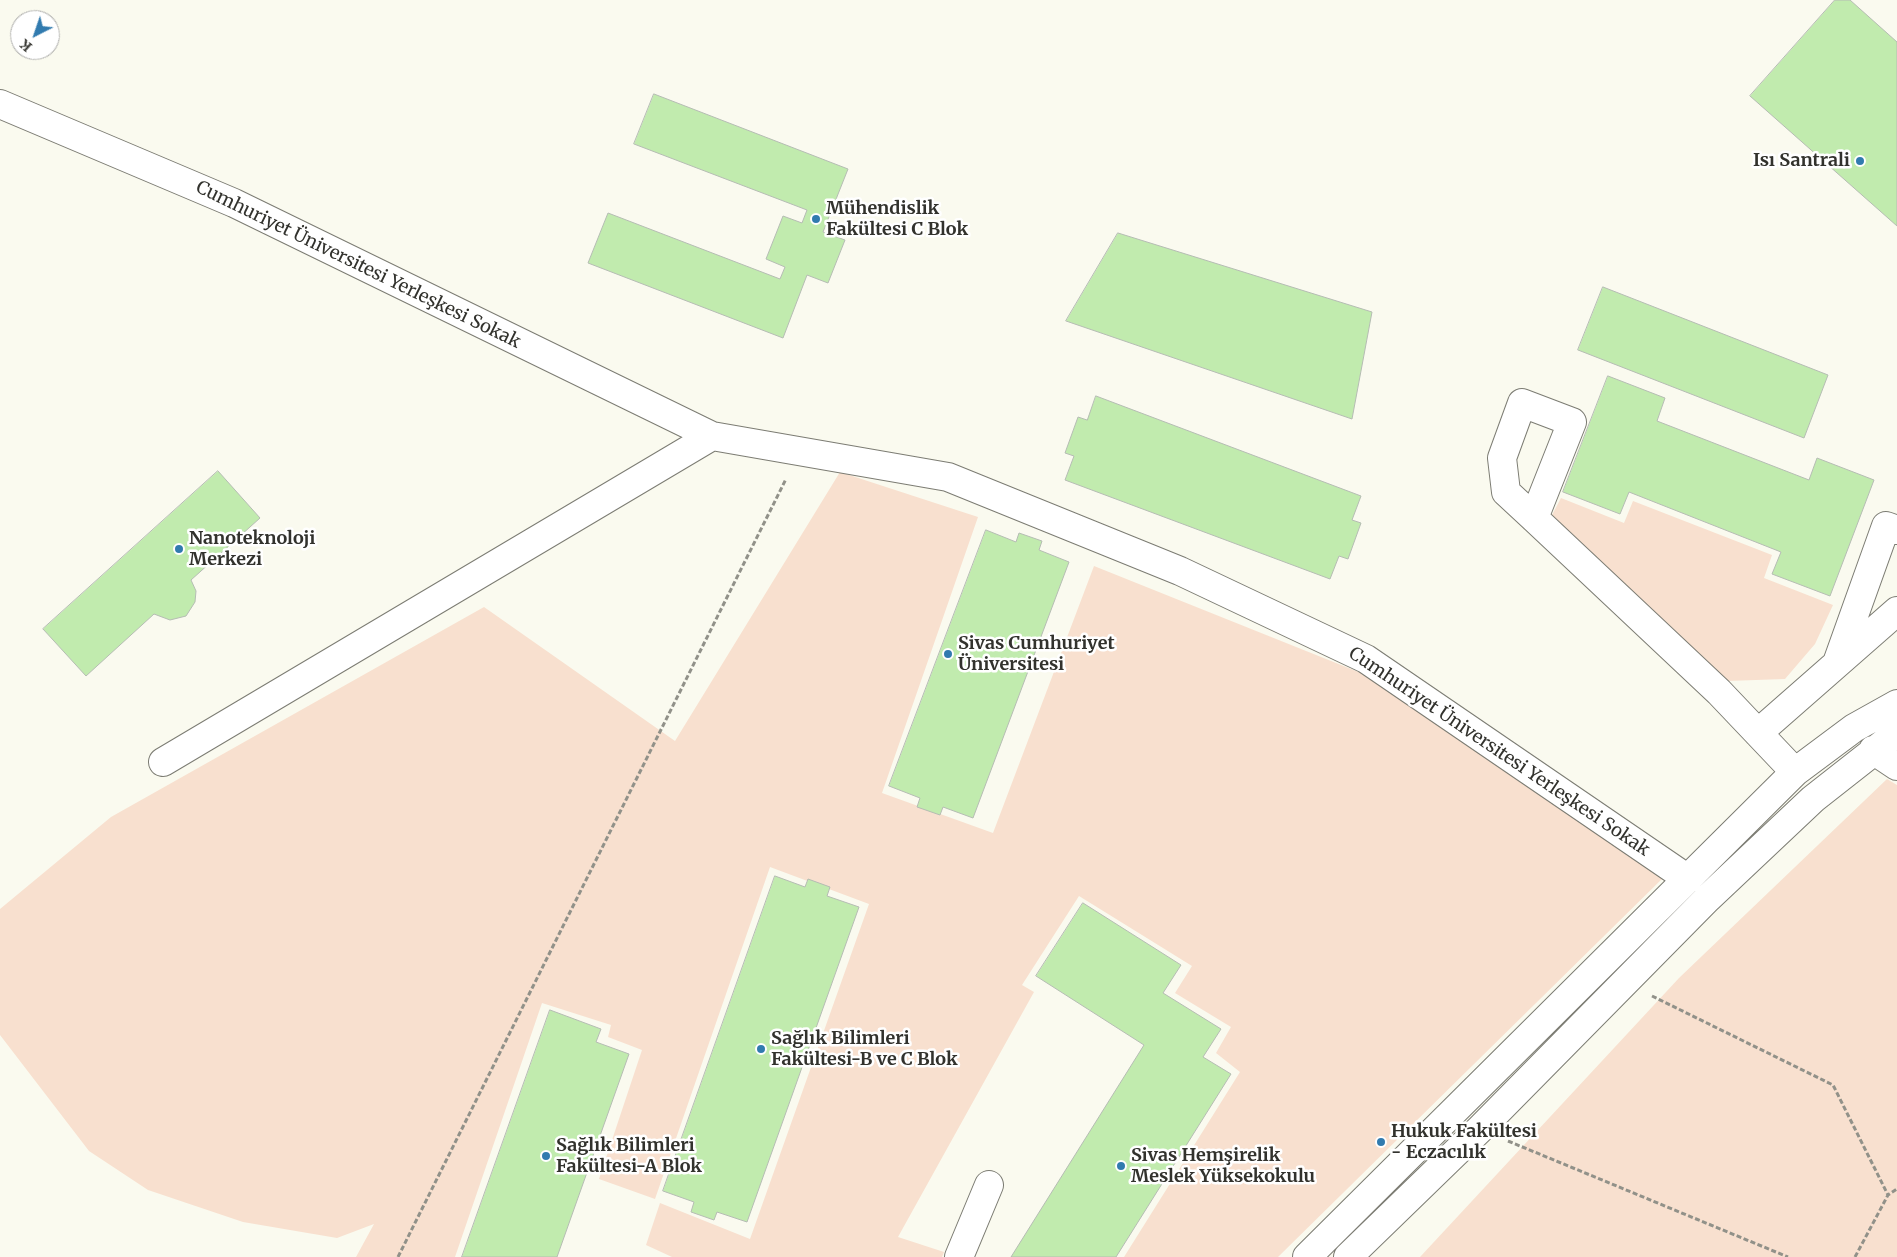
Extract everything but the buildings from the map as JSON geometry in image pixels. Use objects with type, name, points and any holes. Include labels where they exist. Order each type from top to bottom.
[{"type":"street","name":"Cumhuriyet Üniversitesi Yerleşkesi Sokak","points":[[0,104],[234,203],[712,436],[948,477],[1180,571],[1366,659],[1688,879]]},
{"type":"street","points":[[163,762],[712,436]]},
{"type":"street","points":[[1534,518],[1719,692],[1795,772]]},
{"type":"street","points":[[1836,664],[1886,526],[1897,530]]},
{"type":"street","points":[[1758,733],[1897,611]]},
{"type":"street","points":[[1307,1257],[1795,772],[1854,728],[1897,704]]},
{"type":"street","points":[[1348,1257],[1480,1129],[1708,898],[1806,806],[1873,750],[1897,734]]},
{"type":"street","points":[[1873,750],[1897,766]]},
{"type":"street","points":[[959,1257],[989,1185]]},
{"type":"path","points":[[398,1257],[800,451]]},
{"type":"path","points":[[1625,983],[1833,1085],[1888,1195]]},
{"type":"path","points":[[1480,1129],[1788,1257]]},
{"type":"path","points":[[1855,1257],[1888,1195],[1897,1189]]},
{"type":"shaded area","points":[[840,472],[978,517],[882,793],[993,833],[1094,566],[1361,673],[1665,876],[1278,1257],[1124,1257],[1240,1072],[1216,1053],[1231,1027],[1175,993],[1192,966],[1079,896],[1022,985],[1034,992],[898,1237],[944,1252],[942,1257],[672,1257],[646,1245],[660,1203],[750,1239],[869,904],[770,867],[655,1199],[599,1179],[642,1050],[608,1037],[611,1025],[542,1003],[455,1257],[356,1257],[374,1224],[337,1238],[243,1222],[148,1190],[89,1151],[0,1035],[0,909],[111,817],[484,607],[675,741]]},
{"type":"shaded area","points":[[1561,498],[1624,523],[1633,501],[1772,555],[1764,578],[1833,605],[1815,644],[1785,679],[1727,681],[1552,515]]},
{"type":"shaded area","points":[[1887,779],[1897,785],[1897,1257],[1420,1257],[1679,978]]},
{"type":"place","name":"Isı Santrali","points":[[1860,161]]},
{"type":"place","name":"Mühendislik Fakültesi C Blok","points":[[816,219]]},
{"type":"place","name":"Nanoteknoloji Merkezi","points":[[179,549]]},
{"type":"place","name":"Sivas Cumhuriyet Üniversitesi","points":[[948,654]]},
{"type":"place","name":"Sağlık Bilimleri Fakültesi-B ve C Blok","points":[[761,1049]]},
{"type":"place","name":"Hukuk Fakültesi - Eczacılık","points":[[1381,1142]]},
{"type":"place","name":"Sağlık Bilimleri Fakültesi-A Blok","points":[[546,1156]]},
{"type":"place","name":"Sivas Hemşirelik Meslek Yüksekokulu","points":[[1121,1166]]}]
